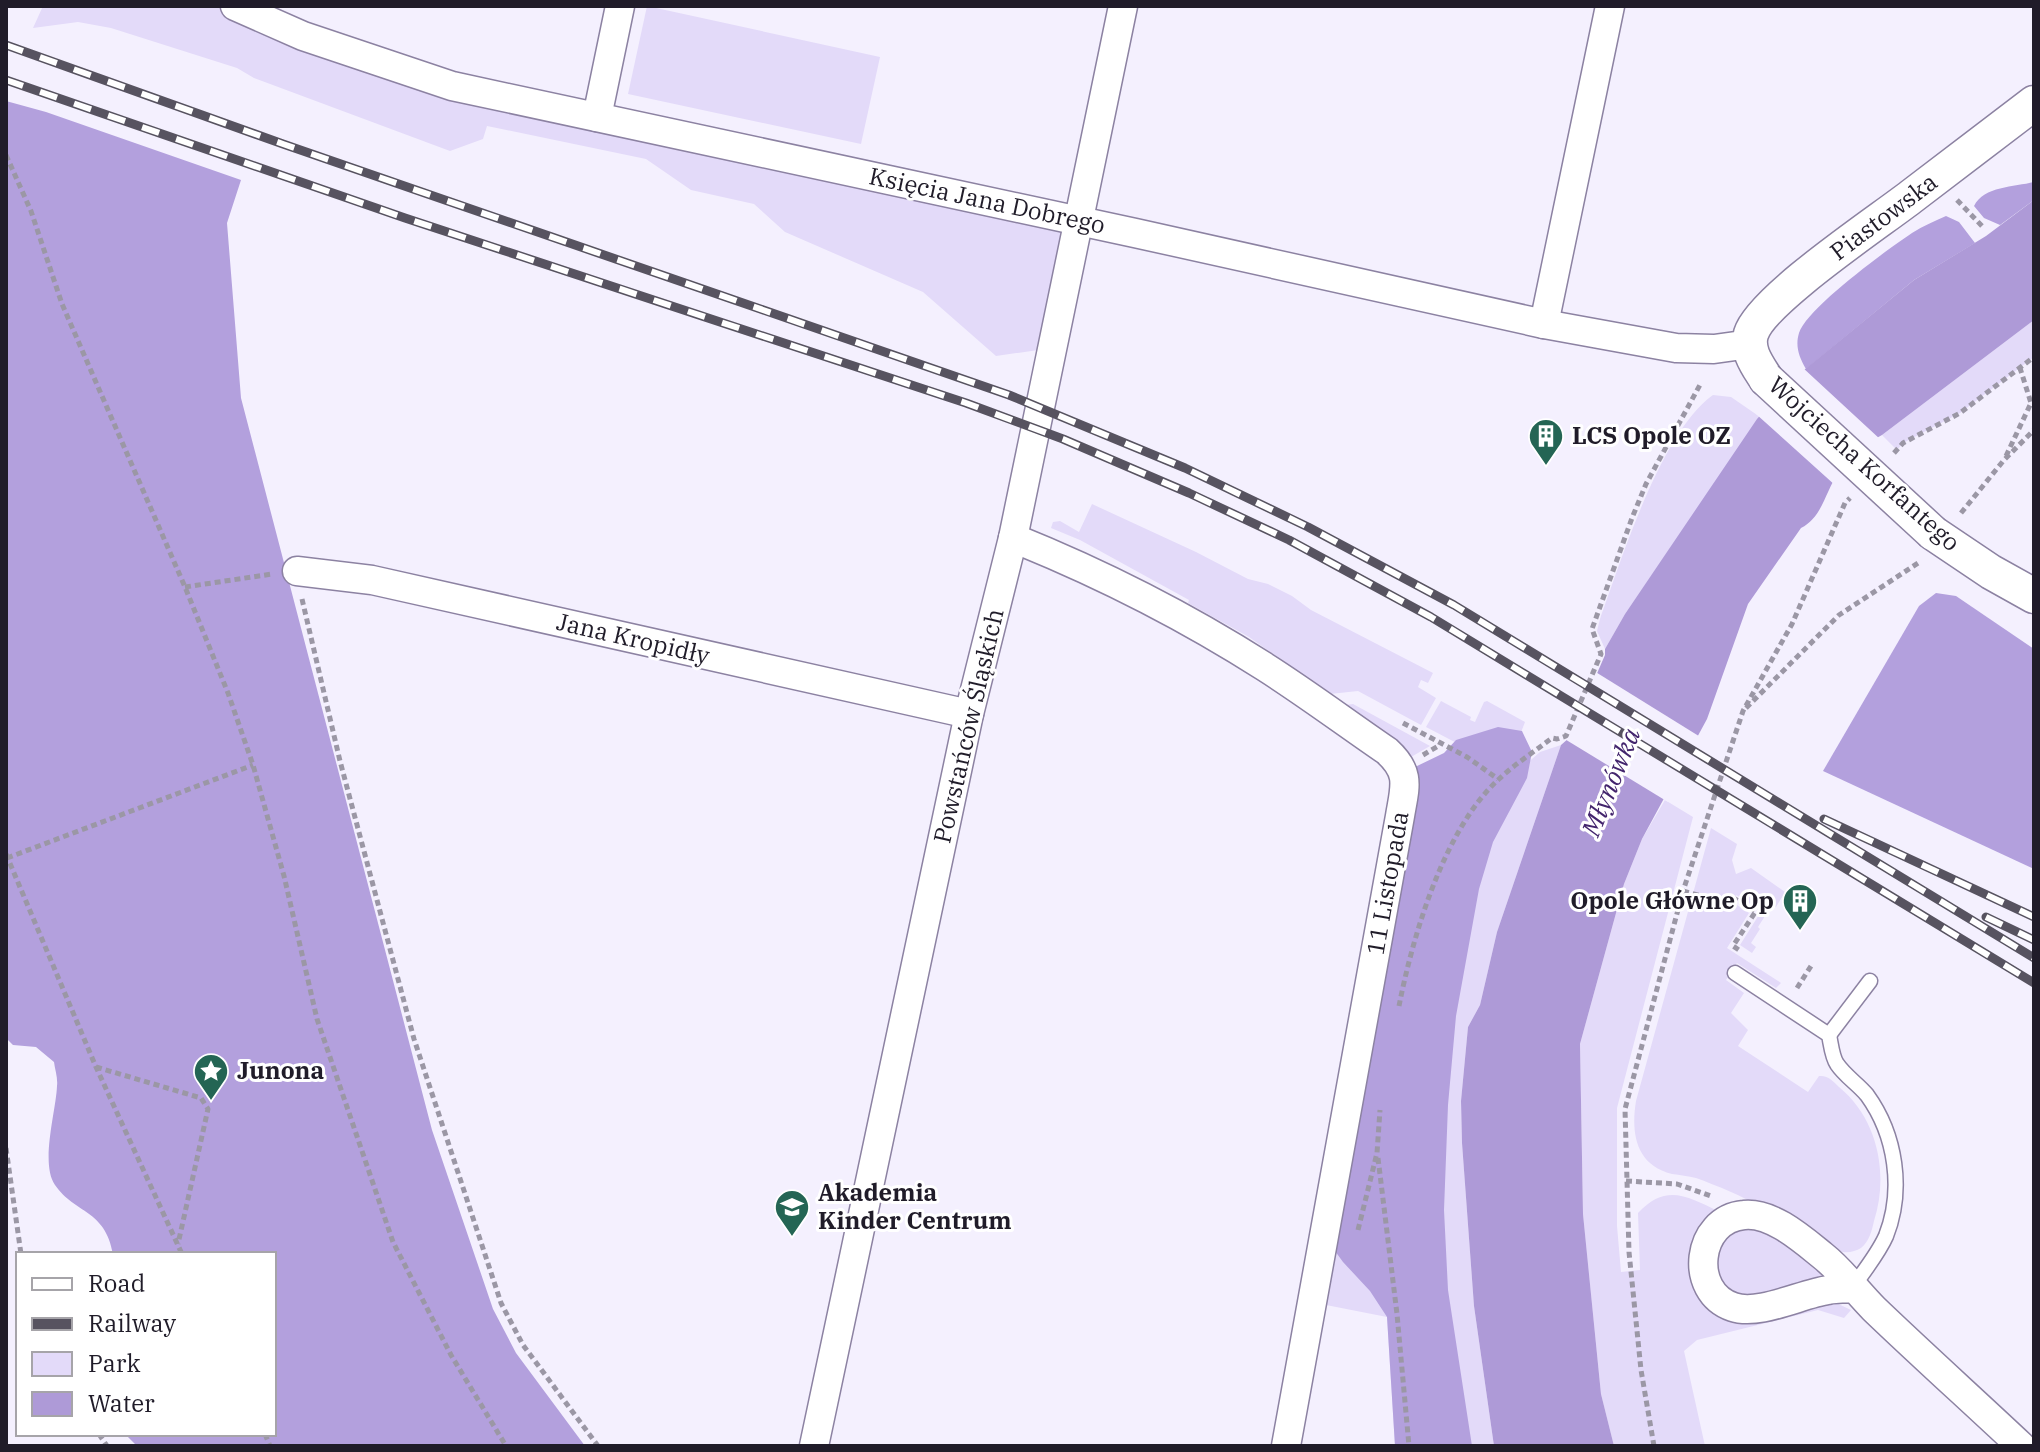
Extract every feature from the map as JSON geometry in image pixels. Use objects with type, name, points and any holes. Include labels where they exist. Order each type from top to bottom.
[{"type":"street","name":"Księcia Jana Dobrego","points":[[235,6],[303,36],[426,78],[597,117],[1544,324],[1676,348],[1714,349],[1750,344]]},
{"type":"street","points":[[597,117],[620,6]]},
{"type":"street","name":"Powstańców Śląskich","points":[[814,1446],[969,714],[1013,538],[1123,6]]},
{"type":"street","points":[[1544,324],[1610,6]]},
{"type":"street","name":"Piastowska","points":[[1750,344],[1758,322],[1792,287],[2034,103]]},
{"type":"street","name":"Wojciecha Korfantego","points":[[1750,344],[1756,363],[1766,379],[1937,535],[2034,596]]},
{"type":"street","name":"11 Listopada","points":[[1013,538],[1096,573],[1265,667],[1387,751],[1400,763],[1405,773],[1400,816],[1286,1446]]},
{"type":"street","name":"Jana Kropidły","points":[[297,571],[372,580],[969,714]]},
{"type":"street","points":[[1852,1288],[1828,1290],[1745,1310],[1722,1302],[1705,1282],[1703,1256],[1706,1245],[1721,1224],[1740,1215],[1751,1215],[1775,1223],[1825,1258],[1852,1288],[2021,1446]]},
{"type":"lane","points":[[1735,973],[1829,1035],[1835,1063],[1867,1096],[1882,1123],[1896,1170],[1894,1204],[1885,1236],[1852,1288]]},
{"type":"lane","points":[[1829,1035],[1870,981]]},
{"type":"path","points":[[6,155],[31,211],[62,304],[228,693],[253,765],[284,876],[317,1019],[393,1242],[451,1355],[506,1446]]},
{"type":"path","points":[[1953,196],[1982,226]]},
{"type":"path","points":[[1897,450],[1903,443],[1960,413],[2034,357]]},
{"type":"path","points":[[2004,460],[2031,403],[2020,368]]},
{"type":"path","points":[[1399,1008],[1418,929],[1441,867],[1463,826],[1498,779],[1552,738],[1566,736],[1601,654],[1592,629],[1646,484],[1701,383]]},
{"type":"path","points":[[1743,711],[1839,615],[1923,560],[1937,535],[2034,430]]},
{"type":"path","points":[[1654,1446],[1633,1297],[1625,1109],[1683,891],[1743,711],[1792,624],[1845,503]]},
{"type":"path","points":[[185,587],[297,571],[340,761],[414,1039],[501,1303],[523,1345],[598,1446]]},
{"type":"path","points":[[181,1252],[96,1067],[6,857],[253,765]]},
{"type":"path","points":[[1683,891],[1716,900],[1735,899],[1756,911],[1733,946],[1746,955]]},
{"type":"path","points":[[1790,984],[1797,988]]},
{"type":"path","points":[[96,1067],[201,1098],[208,1109],[178,1245]]},
{"type":"path","points":[[1381,1099],[1377,1153],[1397,1314],[1409,1446]]},
{"type":"path","points":[[6,1148],[21,1252]]},
{"type":"path","points":[[1626,1181],[1693,1188],[1751,1215]]},
{"type":"green space","points":[[43,6],[235,6],[303,36],[1078,221],[1052,348],[996,356],[923,292],[785,232],[754,204],[691,190],[646,159],[487,126],[483,139],[450,151],[254,78],[237,68],[111,28],[78,22],[33,28]]},
{"type":"green space","points":[[647,6],[880,57],[861,144],[628,94]]},
{"type":"green space","points":[[2034,320],[2034,357],[1960,413],[1903,443],[1897,450],[1882,435]]},
{"type":"green space","points":[[1713,395],[1731,397],[1760,417],[1625,614],[1605,649],[1597,631],[1600,619],[1645,498],[1676,437]]},
{"type":"green space","points":[[1092,504],[1248,579],[1268,584],[1311,610],[1433,673],[1428,683],[1421,680],[1418,687],[1436,698],[1421,725],[1358,691],[1330,694],[1249,637],[1188,603],[1189,600],[1080,540],[1051,528],[1053,522],[1060,521],[1079,532]]},
{"type":"green space","points":[[1441,701],[1475,722],[1487,701],[1525,722],[1520,735],[1493,762],[1426,727]]},
{"type":"green space","points":[[1353,704],[1430,746],[1411,757],[1396,741],[1345,705]]},
{"type":"green space","points":[[1561,745],[1497,932],[1480,1005],[1468,1027],[1461,1101],[1462,1143],[1474,1306],[1494,1446],[1395,1446],[1387,1317],[1321,1304],[1337,1214],[1493,793],[1540,752]]},
{"type":"green space","points":[[1665,800],[1693,817],[1617,1108],[1617,1226],[1621,1272],[1640,1270],[1638,1213],[1658,1198],[1677,1195],[1720,1212],[1701,1296],[1832,1301],[1851,1310],[1844,1318],[1818,1310],[1697,1340],[1684,1351],[1705,1446],[1614,1446],[1601,1394],[1583,1214],[1580,1044],[1624,884],[1642,839]]},
{"type":"green space","points":[[1711,828],[1737,844],[1732,860],[1736,874],[1751,868],[1785,892],[1758,927],[1760,929],[1751,943],[1756,947],[1752,953],[1740,945],[1762,910],[1736,895],[1734,903],[1749,913],[1727,948],[1781,983],[1776,988],[1737,963],[1726,980],[1744,993],[1731,1013],[1748,1030],[1738,1046],[1808,1092],[1819,1076],[1830,1079],[1863,1115],[1877,1148],[1880,1166],[1878,1203],[1868,1239],[1855,1251],[1835,1249],[1721,1188],[1696,1178],[1660,1170],[1650,1163],[1638,1146],[1634,1124],[1636,1101]]},
{"type":"green space","points":[[1763,1228],[1818,1265],[1822,1273],[1820,1280],[1753,1298],[1724,1290],[1713,1257],[1731,1229]]},
{"type":"shaded area","points":[[6,101],[241,180],[227,223],[241,398],[432,1130],[493,1309],[516,1353],[585,1446],[137,1446],[127,1436],[276,1436],[276,1252],[112,1252],[103,1228],[63,1194],[51,1175],[49,1151],[57,1083],[54,1062],[36,1047],[13,1045],[6,1038]]},
{"type":"shaded area","points":[[2034,182],[2034,200],[2000,225],[1984,218],[1974,206],[1992,191]]},
{"type":"shaded area","points":[[1946,216],[1959,222],[1975,243],[1914,280],[1806,369],[1797,342],[1805,322],[1850,280],[1901,241]]},
{"type":"shaded area","points":[[1936,593],[1956,596],[2034,649],[2034,869],[1823,771],[1919,606]]},
{"type":"shaded area","points":[[1498,727],[1522,731],[1532,752],[1527,778],[1493,842],[1479,889],[1456,1016],[1448,1105],[1444,1210],[1448,1290],[1472,1446],[1395,1446],[1387,1317],[1370,1291],[1335,1251],[1415,767],[1444,753],[1456,740]]},
{"type":"water","name":"Młynówka","points":[[2034,200],[2034,320],[1864,446],[1839,472],[1819,510],[1801,528],[1748,604],[1707,719],[1642,839],[1624,884],[1580,1044],[1583,1214],[1601,1394],[1614,1446],[1494,1446],[1474,1306],[1462,1143],[1461,1101],[1468,1027],[1480,1005],[1497,932],[1561,745],[1569,738],[1605,649],[1625,614],[1757,419],[1793,379],[1914,280],[1986,236]]},
{"type":"pier","points":[[1802,367],[1881,440],[1867,448],[1836,486],[1756,414]]},
{"type":"pier","points":[[1594,671],[1702,738],[1668,802],[1563,738]]},
{"type":"railway","points":[[6,45],[1009,395],[1185,468],[1308,527],[1454,605],[2034,958]]},
{"type":"railway","points":[[6,80],[405,218],[966,403],[1063,439],[1189,493],[1289,540],[1431,617],[2034,983]]},
{"type":"railway","points":[[1824,819],[2034,917]]},
{"type":"railway","points":[[1986,917],[2034,940]]},
{"type":"place","name":"LCS Opole OZ","points":[[1546,467]]},
{"type":"place","name":"Opole Główne Op","points":[[1800,932]]},
{"type":"place","name":"Junona","points":[[211,1102]]},
{"type":"place","name":"Akademia Kinder Centrum","points":[[792,1238]]}]
